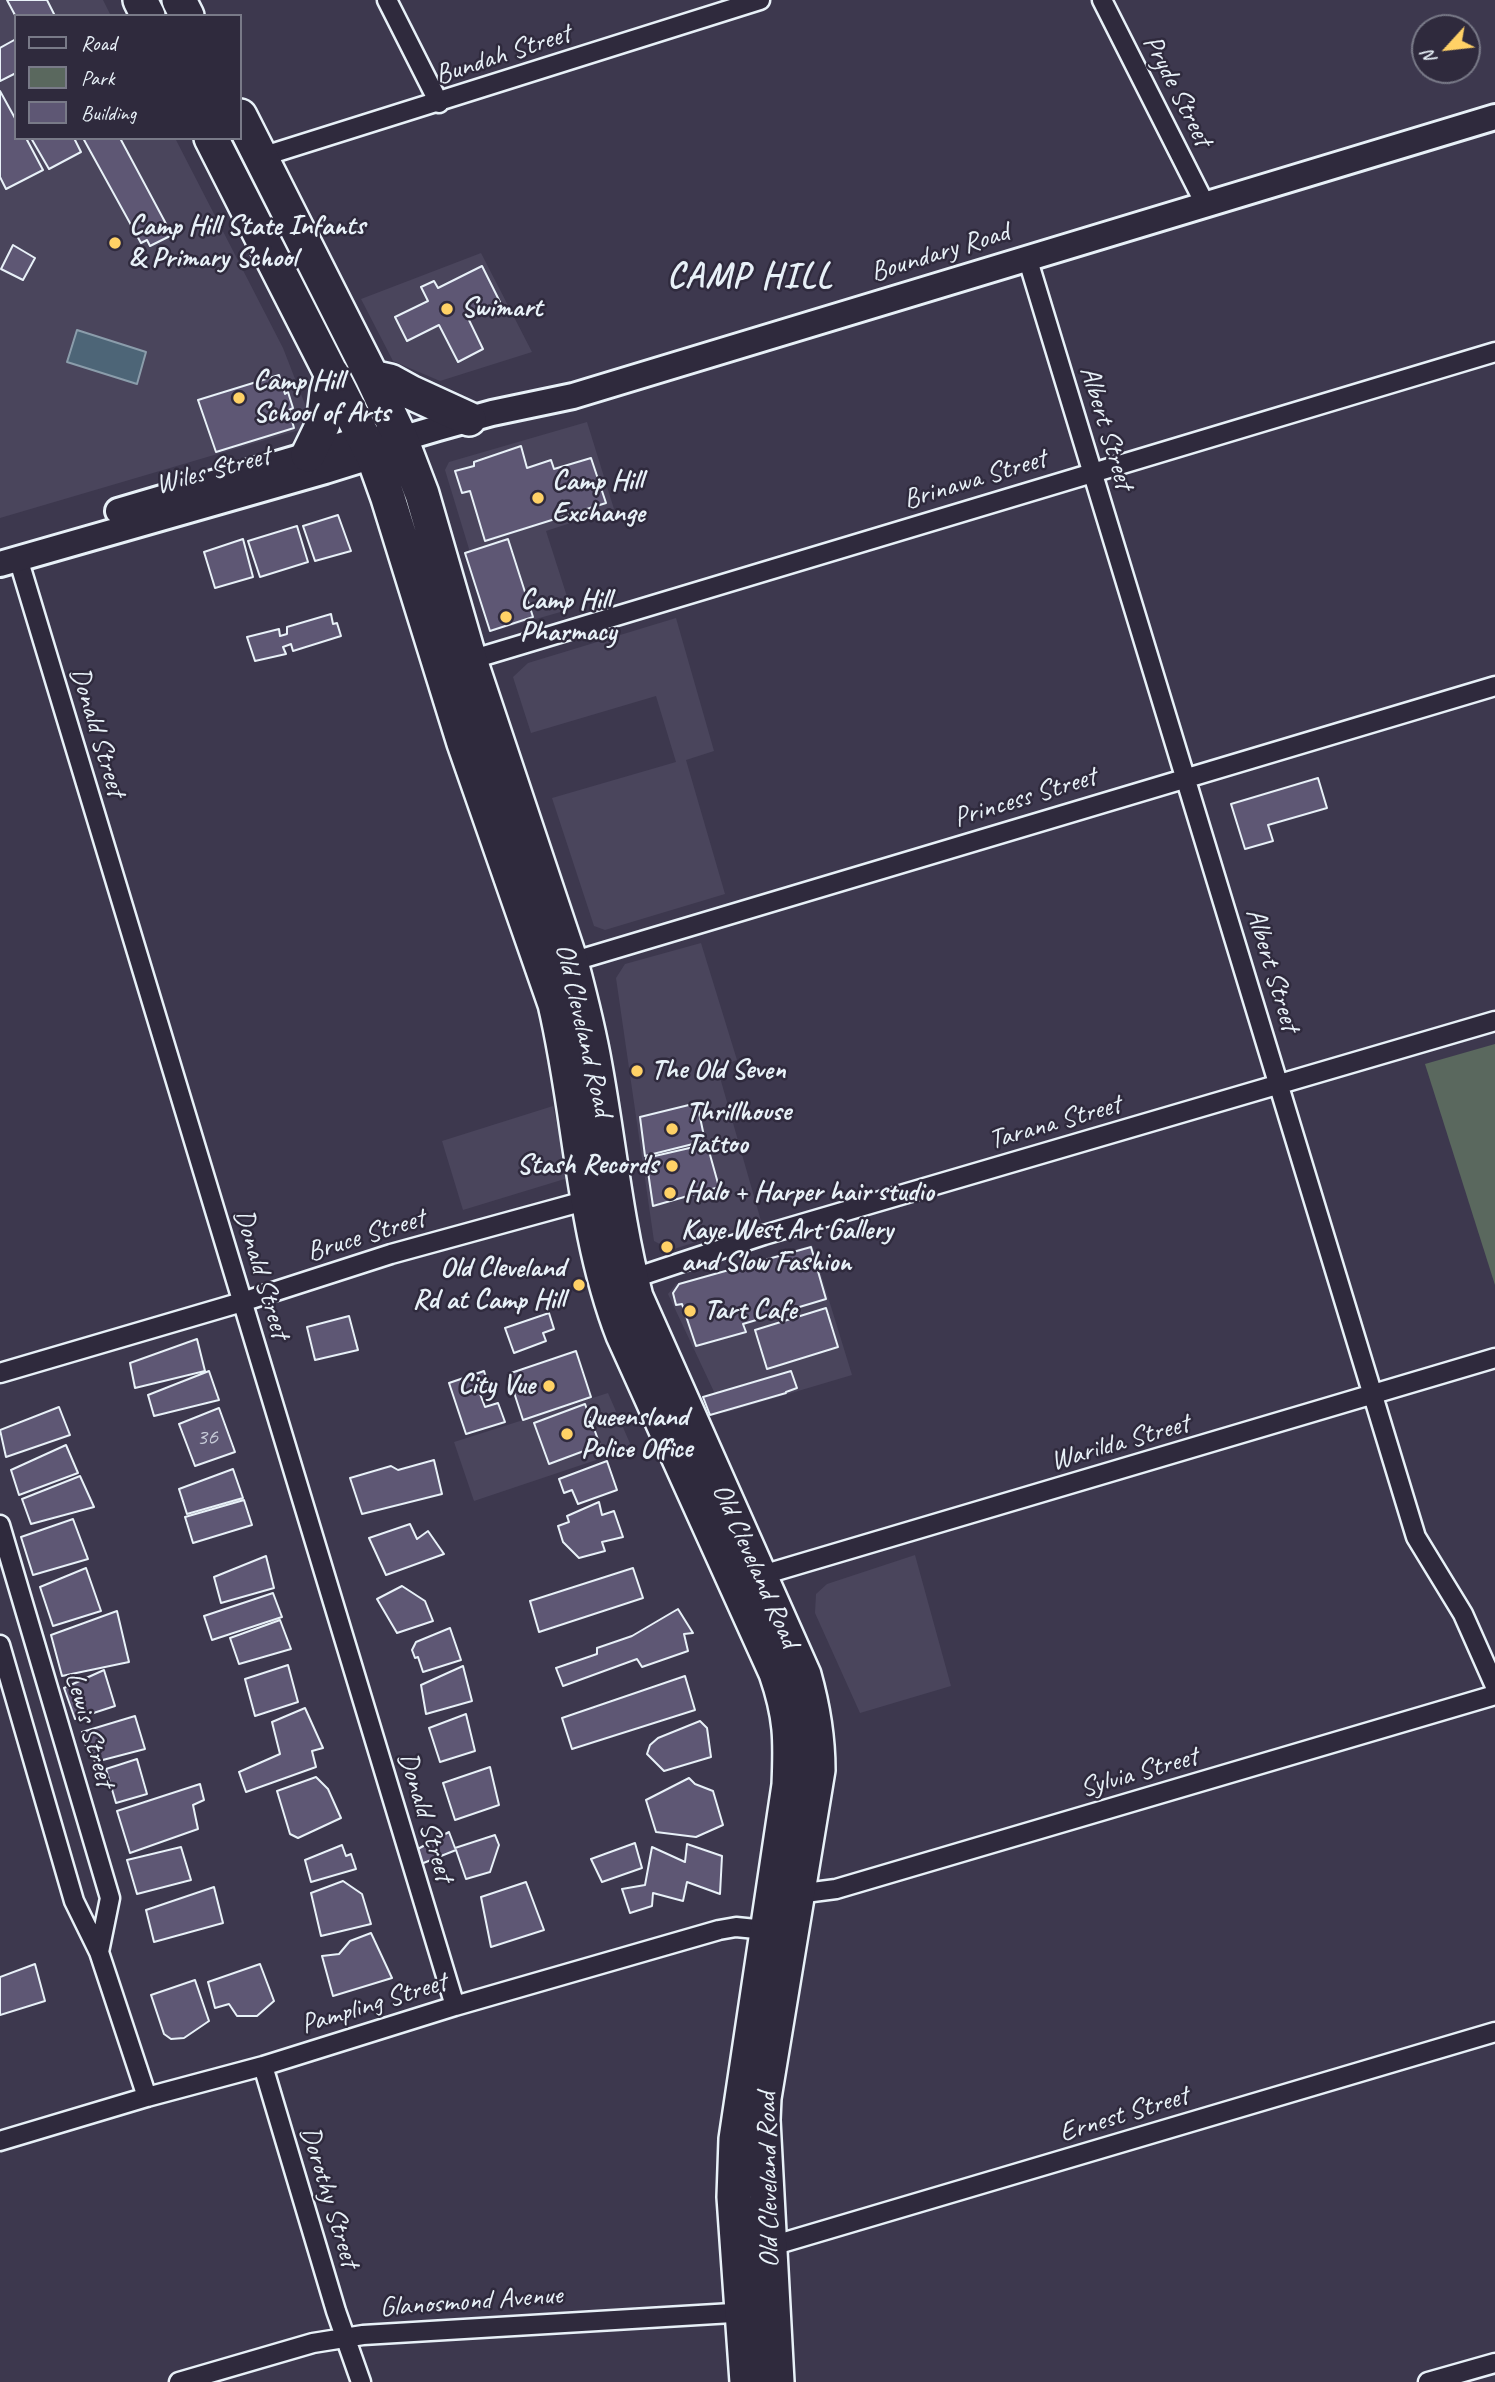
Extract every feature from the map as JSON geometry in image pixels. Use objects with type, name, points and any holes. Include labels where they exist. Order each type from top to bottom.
[{"type":"highway","name":"Old Cleveland Road","points":[[242,120],[372,377],[401,439],[422,494],[470,660],[571,962],[584,1009],[596,1067],[624,1249],[636,1297],[804,1675],[812,1705],[818,1741],[818,1770],[764,2098],[763,2142],[768,2247],[747,2382]]},
{"type":"highway","name":"Old Cleveland Road","points":[[212,140],[369,447],[388,498],[464,743],[555,1004],[565,1044],[601,1271],[623,1335],[776,1673],[785,1700],[792,1738],[789,1785],[739,2105],[734,2165],[757,2312],[777,2382]]},
{"type":"highway","points":[[308,455],[325,418],[327,392],[332,374]]},
{"type":"highway","points":[[372,377],[390,381],[469,419]]},
{"type":"main road","name":"Boundary Road","points":[[401,439],[469,419],[573,397],[1495,117]]},
{"type":"main road","name":"Wiles Street","points":[[6,556],[308,455],[369,447],[401,439]]},
{"type":"main road","name":"Wiles Street","points":[[6,556],[250,493],[369,447]]},
{"type":"street","points":[[387,0],[439,103]]},
{"type":"street","name":"Pryde Street","points":[[1102,0],[1206,206]]},
{"type":"street","name":"Bundah Street","points":[[261,158],[751,1]]},
{"type":"street","name":"Albert Street","points":[[1027,257],[1416,1537],[1463,1614],[1495,1686]]},
{"type":"street","name":"Brinawa Street","points":[[470,660],[1495,352]]},
{"type":"street","name":"Donald Street","points":[[6,556],[242,1302],[455,2006]]},
{"type":"street","name":"Princess Street","points":[[571,962],[1495,687]]},
{"type":"street","name":"Tarana Street","points":[[631,1279],[764,1235],[1495,1021]]},
{"type":"street","name":"Bruce Street","points":[[0,1373],[242,1302],[391,1254],[588,1200]]},
{"type":"street","name":"Warilda Street","points":[[759,1576],[1495,1358]]},
{"type":"street","name":"Lewis Street","points":[[0,1525],[110,1898],[100,1952]]},
{"type":"street","name":"Lewis Street","points":[[0,1644],[74,1901],[100,1952],[147,2097]]},
{"type":"street","name":"Sylvia Street","points":[[797,1894],[836,1889],[1495,1695]]},
{"type":"street","name":"Pampling Street","points":[[0,2141],[719,1930],[736,1927],[766,1930]]},
{"type":"street","name":"Ernest Street","points":[[768,2247],[1495,2032]]},
{"type":"street","name":"Dorothy Street","points":[[263,2066],[360,2382]]},
{"type":"street","name":"Glanosmond Avenue","points":[[179,2382],[296,2347],[346,2337],[405,2331],[757,2312]]},
{"type":"street","points":[[1428,2382],[1495,2363]]},
{"type":"shaded area","name":"Camp Hill State Infants & Primary School","points":[[0,0],[103,0],[110,14],[14,14],[14,140],[176,140],[283,348],[306,407],[306,419],[299,430],[0,518]]},
{"type":"shaded area","points":[[481,253],[532,352],[440,381],[393,361],[361,299]],"holes":[[[428,301],[468,318],[483,349],[458,362],[439,325],[407,341],[395,317]]]},
{"type":"shaded area","points":[[587,422],[614,509],[546,531],[571,609],[494,631],[445,470],[449,462]]},
{"type":"shaded area","points":[[676,618],[714,751],[686,760],[725,894],[605,930],[594,926],[552,798],[676,762],[656,696],[531,733],[513,677],[528,663]]},
{"type":"shaded area","points":[[701,943],[737,1060],[717,1067],[761,1221],[671,1250],[654,1241],[616,978],[625,964]]},
{"type":"shaded area","points":[[553,1106],[568,1178],[463,1210],[442,1141]]},
{"type":"shaded area","points":[[812,1245],[852,1375],[724,1413],[668,1294],[676,1284]]},
{"type":"shaded area","points":[[608,1393],[632,1448],[474,1501],[454,1442]]},
{"type":"shaded area","points":[[915,1555],[951,1686],[860,1713],[815,1613],[816,1594],[827,1584]]},
{"type":"green space","points":[[1495,1044],[1495,1285],[1425,1064]]},
{"type":"water","points":[[77,330],[146,352],[137,384],[67,362]]},
{"type":"building","points":[[7,0],[47,0],[54,14],[14,14]]},
{"type":"building","points":[[14,40],[14,74],[0,81],[0,48]]},
{"type":"building","points":[[0,91],[14,116],[14,140],[27,140],[43,170],[6,189],[0,177]]},
{"type":"building","points":[[32,140],[75,140],[81,152],[49,169]]},
{"type":"building","points":[[84,140],[121,140],[172,235],[150,246],[147,240],[141,243]]},
{"type":"building","points":[[13,245],[35,258],[23,280],[1,269]]},
{"type":"building","name":"Swimart","points":[[482,266],[500,302],[468,318],[483,349],[458,362],[439,325],[407,341],[395,317],[428,301],[421,287],[434,281],[438,288]]},
{"type":"building","points":[[279,375],[293,408],[289,410],[294,428],[216,452],[198,400]]},
{"type":"building","name":"Camp Hill Exchange","points":[[521,446],[527,468],[551,460],[554,469],[591,458],[606,503],[485,541],[470,491],[462,493],[455,471]]},
{"type":"building","points":[[338,515],[351,551],[315,561],[303,526]]},
{"type":"building","points":[[297,526],[308,562],[260,577],[248,541]]},
{"type":"building","points":[[243,539],[253,577],[215,588],[204,552]]},
{"type":"building","points":[[508,539],[533,617],[490,631],[465,553]]},
{"type":"building","points":[[331,614],[333,624],[337,623],[341,636],[293,651],[291,644],[283,647],[286,654],[255,661],[247,637],[279,629],[280,636],[287,634],[287,627]]},
{"type":"building","points":[[1318,778],[1327,808],[1268,825],[1273,841],[1245,849],[1231,804]]},
{"type":"building","name":"Thrillhouse Tattoo","points":[[697,1103],[705,1141],[645,1156],[640,1117]]},
{"type":"building","points":[[707,1144],[719,1187],[653,1206],[646,1158]]},
{"type":"building","points":[[811,1247],[826,1299],[743,1324],[746,1332],[696,1346],[682,1304],[676,1305],[673,1293],[679,1284]]},
{"type":"building","points":[[826,1308],[838,1347],[767,1369],[755,1330]]},
{"type":"building","points":[[549,1313],[554,1329],[543,1333],[546,1341],[514,1353],[505,1328]]},
{"type":"building","points":[[349,1316],[358,1350],[315,1360],[307,1327]]},
{"type":"building","points":[[197,1339],[205,1371],[135,1388],[130,1363]]},
{"type":"building","name":"City Vue","points":[[576,1351],[591,1397],[523,1420],[508,1374]]},
{"type":"building","points":[[209,1371],[219,1400],[154,1416],[148,1395]]},
{"type":"building","name":"City Vue","points":[[484,1371],[490,1391],[480,1394],[485,1407],[498,1403],[505,1422],[466,1434],[449,1383]]},
{"type":"building","points":[[791,1371],[797,1388],[710,1415],[703,1397]]},
{"type":"building","name":"Queensland Police Office","points":[[585,1404],[600,1445],[549,1464],[534,1423]]},
{"type":"building","points":[[59,1407],[70,1435],[6,1457],[0,1430]]},
{"type":"building","points":[[219,1408],[235,1452],[195,1466],[179,1424]]},
{"type":"building","points":[[66,1445],[78,1473],[19,1495],[11,1470]]},
{"type":"building","points":[[434,1460],[442,1494],[362,1514],[350,1478],[391,1466],[398,1470]]},
{"type":"building","points":[[607,1461],[617,1490],[578,1504],[572,1490],[564,1493],[559,1479]]},
{"type":"building","points":[[233,1469],[243,1498],[187,1514],[179,1489]]},
{"type":"building","points":[[80,1476],[94,1507],[31,1524],[22,1499]]},
{"type":"building","points":[[244,1500],[252,1525],[193,1543],[185,1517]]},
{"type":"building","points":[[599,1502],[602,1515],[614,1511],[623,1537],[602,1542],[605,1551],[579,1558],[563,1542],[558,1526],[569,1522],[567,1516]]},
{"type":"building","points":[[73,1519],[88,1559],[33,1575],[21,1537]]},
{"type":"building","points":[[410,1524],[417,1539],[428,1531],[444,1554],[386,1575],[369,1538]]},
{"type":"building","points":[[266,1556],[274,1588],[221,1603],[214,1577]]},
{"type":"building","points":[[86,1568],[101,1611],[53,1626],[40,1587]]},
{"type":"building","points":[[633,1568],[643,1598],[539,1632],[530,1601]]},
{"type":"building","points":[[402,1586],[425,1601],[433,1621],[397,1633],[377,1599]]},
{"type":"building","points":[[273,1593],[282,1617],[212,1640],[204,1616]]},
{"type":"building","points":[[678,1609],[693,1633],[684,1634],[688,1651],[642,1667],[637,1659],[563,1686],[556,1668],[597,1654],[597,1648],[632,1636]]},
{"type":"building","points":[[117,1611],[129,1662],[62,1676],[51,1635]]},
{"type":"building","points":[[280,1620],[291,1649],[239,1664],[230,1638]]},
{"type":"building","points":[[450,1628],[461,1660],[423,1672],[418,1657],[415,1658],[412,1650],[416,1642]]},
{"type":"building","points":[[288,1665],[298,1702],[255,1716],[245,1679]]},
{"type":"building","points":[[463,1666],[472,1701],[426,1714],[421,1685]]},
{"type":"building","points":[[104,1670],[115,1706],[75,1719],[64,1688]]},
{"type":"building","points":[[685,1676],[695,1710],[572,1749],[562,1718]]},
{"type":"building","points":[[305,1708],[323,1748],[312,1751],[316,1767],[246,1792],[239,1772],[280,1754],[272,1722]]},
{"type":"building","points":[[466,1714],[475,1751],[440,1762],[429,1728]]},
{"type":"building","points":[[135,1716],[145,1749],[95,1762],[91,1748],[87,1750],[82,1732]]},
{"type":"building","points":[[700,1721],[707,1728],[711,1757],[664,1771],[647,1754],[650,1745],[658,1738]]},
{"type":"building","points":[[137,1759],[147,1794],[116,1803],[106,1769]]},
{"type":"building","points":[[490,1767],[499,1805],[455,1820],[443,1783]]},
{"type":"building","points":[[316,1777],[328,1789],[341,1818],[298,1838],[290,1834],[277,1791]]},
{"type":"building","points":[[689,1778],[695,1784],[713,1791],[723,1825],[696,1837],[656,1832],[646,1800]]},
{"type":"building","points":[[200,1784],[204,1800],[193,1805],[198,1829],[130,1853],[117,1811]]},
{"type":"building","points":[[449,1832],[455,1848],[495,1835],[499,1845],[490,1872],[466,1879],[456,1850],[421,1864],[416,1850]]},
{"type":"building","points":[[635,1843],[642,1868],[602,1882],[591,1859]]},
{"type":"building","points":[[687,1844],[722,1856],[720,1894],[687,1882],[683,1901],[653,1893],[652,1906],[630,1913],[622,1889],[645,1885],[652,1847],[685,1862]]},
{"type":"building","points":[[342,1845],[346,1856],[351,1854],[356,1869],[311,1882],[305,1860]]},
{"type":"building","points":[[181,1847],[191,1880],[137,1894],[127,1860]]},
{"type":"building","points":[[343,1881],[362,1894],[371,1924],[321,1936],[311,1893]]},
{"type":"building","points":[[526,1882],[544,1930],[491,1947],[481,1897]]},
{"type":"building","points":[[214,1887],[223,1923],[154,1942],[146,1910]]},
{"type":"building","points":[[371,1933],[392,1978],[333,1996],[322,1956],[339,1954],[350,1941]]},
{"type":"building","points":[[35,1964],[45,2001],[0,2015],[0,1977]]},
{"type":"building","points":[[260,1964],[274,2001],[257,2016],[237,2016],[229,2004],[215,2008],[208,1982]]},
{"type":"building","points":[[195,1980],[209,2021],[184,2038],[171,2039],[164,2034],[151,1995]]},
{"type":"place","name":"Camp Hill State Infants & Primary School","points":[[115,243]]},
{"type":"place","name":"Swimart","points":[[447,309]]},
{"type":"place","name":"Camp Hill School of Arts","points":[[239,398]]},
{"type":"place","name":"Camp Hill Exchange","points":[[538,498]]},
{"type":"place","name":"Camp Hill Pharmacy","points":[[506,617]]},
{"type":"place","name":"The Old Seven","points":[[637,1071]]},
{"type":"place","name":"Thrillhouse Tattoo","points":[[672,1129]]},
{"type":"place","name":"Stash Records","points":[[672,1166]]},
{"type":"place","name":"Halo + Harper hair studio","points":[[670,1193]]},
{"type":"place","name":"Kaye West Art Gallery and Slow Fashion","points":[[667,1247]]},
{"type":"place","name":"Old Cleveland Rd at Camp Hill","points":[[579,1285]]},
{"type":"place","name":"Tart Cafe","points":[[690,1311]]},
{"type":"place","name":"City Vue","points":[[549,1386]]},
{"type":"place","name":"Queensland Police Office","points":[[567,1434]]},
{"type":"district","name":"CAMP HILL","points":[[750,278]]}]
